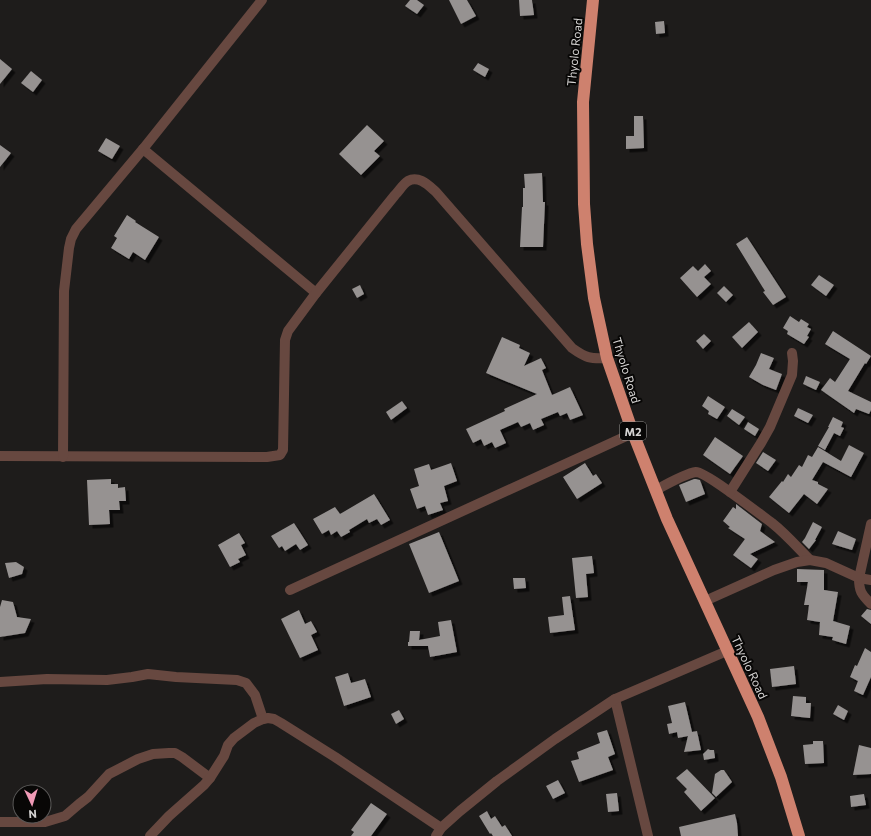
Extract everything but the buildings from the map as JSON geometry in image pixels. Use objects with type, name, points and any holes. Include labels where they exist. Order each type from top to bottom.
[{"type":"highway","name":"Thyolo Road","points":[[593,0],[583,102],[584,204],[587,244],[594,298],[607,358],[633,433],[667,519],[758,717],[781,777],[799,836]]},
{"type":"street","points":[[63,457],[64,291],[71,239],[76,229],[143,149],[262,0]]},
{"type":"street","points":[[143,149],[316,293]]},
{"type":"street","points":[[0,456],[267,457],[280,455],[283,450],[285,340],[288,331],[316,293],[395,195],[408,181],[416,179],[425,183],[436,192],[564,341],[582,356],[592,359],[607,358]]},
{"type":"street","points":[[730,492],[770,427],[792,375],[792,354]]},
{"type":"street","points":[[290,590],[633,433]]},
{"type":"street","points":[[656,490],[689,474],[696,472],[702,473],[714,480],[773,524],[810,560]]},
{"type":"street","points":[[871,524],[859,578],[860,592],[871,604]]},
{"type":"street","points":[[706,602],[774,570],[797,562],[810,560],[826,564],[859,578],[871,580]]},
{"type":"street","points":[[150,836],[210,778],[224,756],[228,744],[234,738],[254,724],[268,718],[274,719],[281,723],[335,757],[439,832],[460,810],[497,781],[555,739],[615,699],[727,651]]},
{"type":"street","points":[[0,682],[47,679],[107,680],[148,674],[237,680],[246,683],[255,695],[263,719]]},
{"type":"street","points":[[615,699],[648,836]]},
{"type":"street","points":[[0,822],[45,822],[65,816],[88,797],[109,774],[138,759],[153,754],[175,754],[182,757],[210,778]]}]
